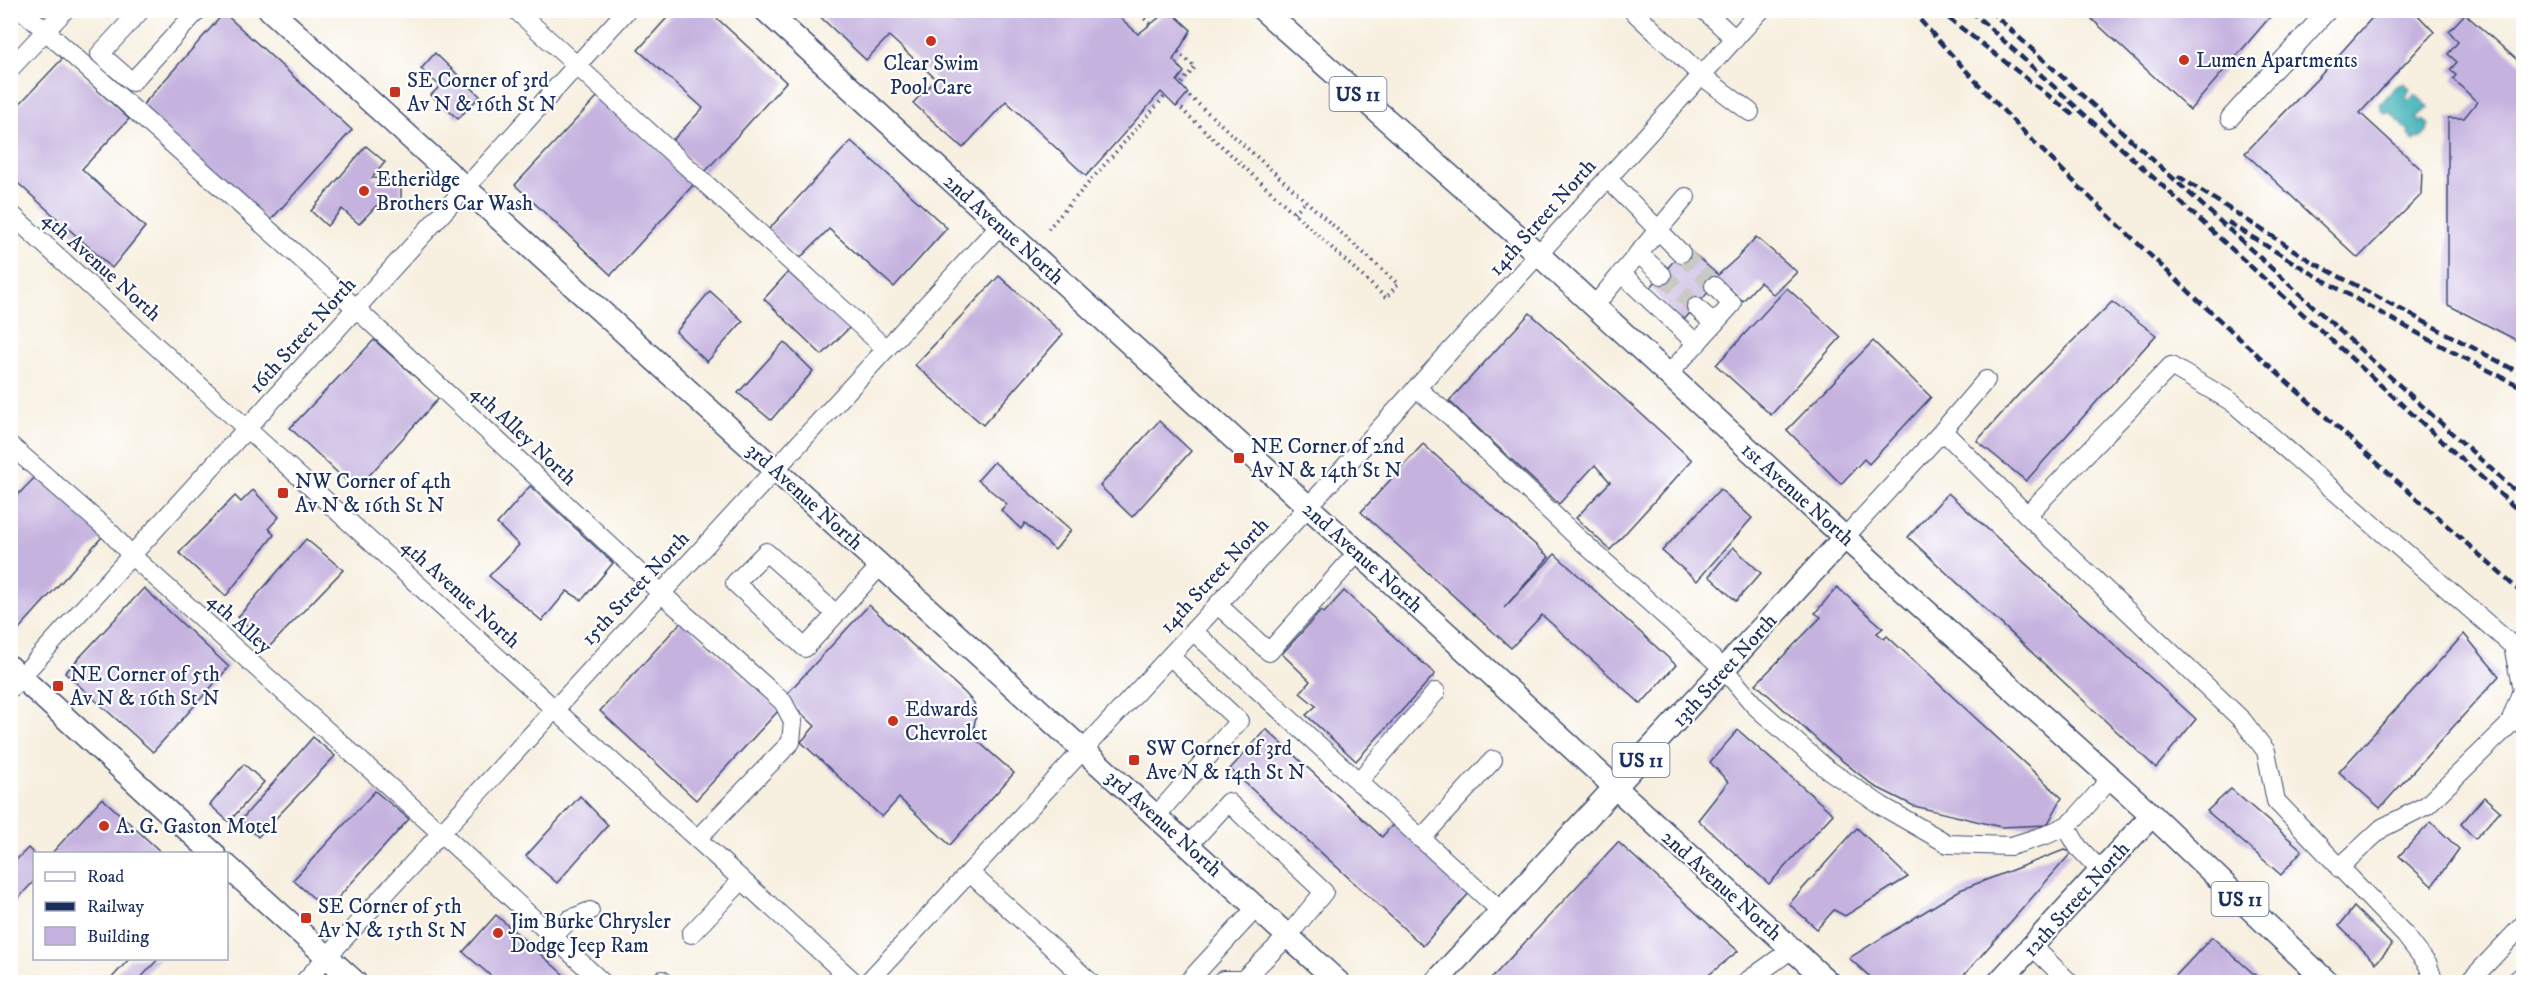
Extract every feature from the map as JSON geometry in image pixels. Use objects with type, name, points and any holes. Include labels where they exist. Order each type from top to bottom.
[{"type":"main road","name":"3rd Avenue North","points":[[270,10],[1338,982]]},
{"type":"main road","name":"2nd Avenue North","points":[[765,10],[1828,982]]},
{"type":"main road","name":"1st Avenue North","points":[[1263,10],[1538,254],[1845,537],[2111,777],[2327,982]]},
{"type":"main road","name":"13th Street North","points":[[1436,982],[1845,537]]},
{"type":"main road","points":[[14,678],[212,852]]},
{"type":"main road","name":"12th Street North","points":[[1999,982],[2152,815]]},
{"type":"main road","points":[[228,867],[355,982]]},
{"type":"street","name":"4th Alley North","points":[[22,10],[356,309],[783,702],[793,721],[791,742],[698,839]]},
{"type":"street","points":[[10,69],[65,10]]},
{"type":"street","points":[[141,10],[100,54],[132,82],[198,10]]},
{"type":"street","points":[[516,10],[886,349]]},
{"type":"street","name":"16th Street North","points":[[14,678],[132,556],[627,10]]},
{"type":"street","points":[[1632,10],[1702,76],[1750,112]]},
{"type":"street","points":[[1704,10],[1735,39]]},
{"type":"street","name":"14th Street North","points":[[868,982],[1218,605],[1761,10]]},
{"type":"street","points":[[2230,118],[2328,10]]},
{"type":"street","points":[[1607,178],[1681,253]]},
{"type":"street","points":[[1594,306],[1686,196]]},
{"type":"street","name":"4th Avenue North","points":[[10,213],[855,982]]},
{"type":"street","name":"15th Street North","points":[[304,982],[1000,225]]},
{"type":"street","points":[[1638,253],[1662,275]]},
{"type":"street","points":[[1622,273],[1697,344]]},
{"type":"street","points":[[1668,375],[1732,304],[1714,286]]},
{"type":"street","points":[[1696,307],[1714,324]]},
{"type":"street","points":[[2027,515],[2170,366],[2232,402],[2513,646],[2522,690],[2519,711],[2509,725],[2427,806],[2382,828],[2339,868]]},
{"type":"street","name":"13th Street North","points":[[1845,537],[1986,380]]},
{"type":"street","points":[[1416,388],[1450,416],[1577,537],[1724,669],[1755,706],[1827,769],[1882,806],[1948,844],[2011,846],[2066,826],[2111,777]]},
{"type":"street","points":[[1938,436],[1947,435],[2027,515],[2244,721],[2266,751],[2276,801],[2405,935],[2428,965],[2434,982]]},
{"type":"street","name":"4th Alley","points":[[10,445],[110,532],[132,556],[441,833]]},
{"type":"street","points":[[836,614],[766,552],[735,583],[805,648],[881,566]]},
{"type":"street","points":[[1218,605],[1269,652],[1358,552]]},
{"type":"street","points":[[1193,631],[1502,912]]},
{"type":"street","points":[[1156,816],[1239,720],[1170,656]]},
{"type":"street","points":[[1358,782],[1436,692]]},
{"type":"street","points":[[1422,839],[1493,760]]},
{"type":"street","points":[[1188,846],[1228,802],[1324,892],[1287,937],[1245,981],[1223,980],[1220,982]]},
{"type":"street","points":[[2066,826],[2078,847],[2101,871]]},
{"type":"street","points":[[441,833],[602,982]]},
{"type":"street","points":[[970,873],[1090,982]]},
{"type":"street","points":[[691,934],[742,879]]},
{"type":"street","points":[[1188,982],[1256,908]]},
{"type":"street","points":[[553,937],[570,919],[590,911]]},
{"type":"street","points":[[2469,982],[2523,924]]},
{"type":"street","points":[[2032,946],[2069,982]]},
{"type":"street","points":[[1746,982],[1792,949]]},
{"type":"street","points":[[2515,982],[2523,974]]},
{"type":"path","points":[[1136,10],[1150,24]]},
{"type":"path","points":[[1178,52],[1195,67],[1180,85]]},
{"type":"path","points":[[1177,105],[1386,298],[1398,284],[1187,94]]},
{"type":"path","points":[[1048,229],[1165,96]]},
{"type":"path","points":[[1294,213],[1306,201]]},
{"type":"water","points":[[2403,83],[2410,88],[2406,98],[2409,101],[2415,94],[2429,107],[2416,118],[2420,122],[2423,119],[2429,125],[2428,130],[2414,141],[2408,135],[2410,132],[2389,112],[2386,114],[2380,109],[2382,107],[2380,104],[2399,84]]},
{"type":"building","points":[[674,10],[708,10],[786,82],[704,173],[671,142],[703,108],[638,50]]},
{"type":"building","points":[[813,10],[1112,10],[1138,34],[1169,10],[1191,30],[1173,60],[1184,72],[1177,81],[1188,93],[1176,107],[1161,92],[1086,176],[1006,101],[963,148],[913,103],[936,79],[889,36],[866,60]]},
{"type":"building","name":"Lumen Apartments","points":[[2082,10],[2276,10],[2190,110]]},
{"type":"building","points":[[2379,10],[2413,10],[2434,32],[2360,113],[2422,170],[2421,195],[2358,258],[2245,153],[2320,76]]},
{"type":"building","points":[[224,13],[352,130],[269,222],[140,108]]},
{"type":"building","points":[[2465,14],[2524,66],[2524,344],[2448,305],[2448,118],[2464,118],[2477,102],[2453,79],[2456,75],[2450,70],[2457,62],[2448,54],[2458,42],[2449,31]]},
{"type":"building","points":[[435,53],[480,96],[458,119],[431,95],[440,86],[421,69]]},
{"type":"building","points":[[63,58],[129,119],[82,169],[145,227],[112,268],[10,176],[10,114]]},
{"type":"building","points":[[598,96],[695,183],[611,275],[515,185]]},
{"type":"building","points":[[851,141],[947,228],[894,287],[829,229],[799,259],[768,230]]},
{"type":"building","name":"Etheridge Brothers Car Wash","points":[[366,146],[385,162],[372,178],[401,181],[401,201],[376,206],[359,224],[342,209],[327,226],[311,211]]},
{"type":"building","points":[[1756,237],[1797,272],[1774,295],[1760,282],[1743,301],[1719,280],[1681,323],[1650,288],[1686,247],[1718,275]]},
{"type":"building","points":[[788,272],[850,327],[822,355],[764,299]]},
{"type":"building","points":[[999,276],[1063,334],[983,425],[915,365]]},
{"type":"building","points":[[1787,288],[1841,337],[1771,415],[1716,365]]},
{"type":"building","points":[[710,291],[743,321],[707,362],[676,332]]},
{"type":"building","points":[[2112,302],[2156,335],[2026,481],[1977,441],[2020,393]]},
{"type":"building","points":[[1530,313],[1692,460],[1610,550],[1576,518],[1610,482],[1595,465],[1559,504],[1449,401]]},
{"type":"building","points":[[374,340],[439,398],[356,490],[290,428]]},
{"type":"building","points":[[1873,341],[1931,397],[1869,464],[1864,459],[1841,484],[1787,430]]},
{"type":"building","points":[[784,342],[813,371],[771,420],[738,393]]},
{"type":"building","points":[[1159,421],[1191,451],[1132,517],[1100,486]]},
{"type":"building","points":[[1423,444],[1549,557],[1504,608],[1555,554],[1676,665],[1641,704],[1542,615],[1511,648],[1361,512]]},
{"type":"building","points":[[994,462],[1071,530],[1055,550],[1025,523],[1021,529],[1001,510],[1007,504],[978,480]]},
{"type":"building","points":[[40,472],[102,537],[18,630],[10,622],[10,503]]},
{"type":"building","points":[[530,486],[613,563],[582,600],[567,591],[542,621],[489,576],[519,545],[497,524]]},
{"type":"building","points":[[1720,489],[1752,518],[1697,581],[1662,551]]},
{"type":"building","points":[[253,490],[279,517],[269,528],[274,535],[226,596],[179,553],[235,496],[241,502]]},
{"type":"building","points":[[1948,493],[2196,719],[2156,768],[1908,537]]},
{"type":"building","points":[[306,539],[343,570],[269,647],[238,617]]},
{"type":"building","points":[[1733,547],[1761,573],[1736,601],[1709,576]]},
{"type":"building","points":[[1837,587],[1883,628],[1877,633],[1884,639],[1887,636],[2062,798],[2047,825],[2001,827],[1914,806],[1874,786],[1825,747],[1756,684],[1821,617],[1815,613]]},
{"type":"building","points":[[144,588],[229,667],[153,752],[65,673]]},
{"type":"building","points":[[1344,591],[1435,674],[1356,761],[1306,715],[1316,706],[1300,693],[1310,681],[1282,654],[1321,611],[1324,613]]},
{"type":"building","name":"Edwards Chevrolet","points":[[869,605],[974,703],[976,716],[972,736],[1014,773],[950,845],[899,798],[882,817],[801,742],[815,726],[784,697]]},
{"type":"building","points":[[682,621],[779,710],[696,800],[600,711]]},
{"type":"building","points":[[2464,634],[2499,676],[2380,808],[2339,772]]},
{"type":"building","points":[[1266,729],[1382,837],[1394,823],[1470,892],[1423,946],[1230,769]]},
{"type":"building","points":[[1738,730],[1833,814],[1769,884],[1698,820],[1728,782],[1710,762]]},
{"type":"building","points":[[313,737],[335,756],[258,837],[241,820]]},
{"type":"building","points":[[244,764],[264,782],[229,822],[210,805]]},
{"type":"building","points":[[2231,789],[2302,850],[2281,875],[2207,811]]},
{"type":"building","points":[[375,791],[409,819],[327,910],[293,880]]},
{"type":"building","points":[[580,796],[608,825],[557,883],[526,856]]},
{"type":"building","points":[[2484,797],[2500,811],[2475,839],[2461,824]]},
{"type":"building","name":"A. G. Gaston Motel","points":[[102,798],[161,852],[53,852]]},
{"type":"building","points":[[2431,822],[2459,849],[2432,886],[2399,856]]},
{"type":"building","points":[[1857,828],[1908,877],[1845,916],[1834,910],[1817,929],[1789,904]]},
{"type":"building","points":[[1618,842],[1738,951],[1700,982],[1488,982]]},
{"type":"building","points":[[28,848],[33,853],[33,882],[10,907],[10,866]]},
{"type":"building","points":[[2064,850],[2072,852],[1958,982],[1876,982],[1849,958],[1960,890]]},
{"type":"building","points":[[2354,907],[2392,945],[2376,963],[2339,926]]},
{"type":"building","name":"Jim Burke Chrysler Dodge Jeep Ram","points":[[496,915],[572,982],[498,982],[463,952]]},
{"type":"building","points":[[2212,937],[2263,982],[2170,982]]},
{"type":"building","points":[[128,960],[157,960],[137,982],[108,982]]},
{"type":"tunnel","points":[[1681,253],[1714,286]]},
{"type":"tunnel","points":[[1662,275],[1696,307]]},
{"type":"railway","points":[[1911,10],[2016,124],[2091,199],[2275,371],[2524,595]]},
{"type":"railway","points":[[1938,10],[2075,116]]},
{"type":"railway","points":[[1970,10],[2524,516]]},
{"type":"railway","points":[[1989,10],[2524,499]]},
{"type":"railway","points":[[2178,176],[2314,263],[2524,375]]},
{"type":"railway","points":[[2228,222],[2373,309],[2524,388]]},
{"type":"place","name":"Clear Swim Pool Care","points":[[931,41]]},
{"type":"place","name":"Lumen Apartments","points":[[2184,60]]},
{"type":"place","name":"SE Corner of 3rd Av N & 16th St N","points":[[395,92]]},
{"type":"place","name":"Etheridge Brothers Car Wash","points":[[364,191]]},
{"type":"place","name":"NE Corner of 2nd Av N & 14th St N","points":[[1239,458]]},
{"type":"place","name":"NW Corner of 4th Av N & 16th St N","points":[[283,493]]},
{"type":"place","name":"NE Corner of 5th Av N & 16th St N","points":[[58,686]]},
{"type":"place","name":"Edwards Chevrolet","points":[[893,721]]},
{"type":"place","name":"SW Corner of 3rd Ave N & 14th St N","points":[[1134,760]]},
{"type":"place","name":"A. G. Gaston Motel","points":[[104,826]]},
{"type":"place","name":"SE Corner of 5th Av N & 15th St N","points":[[306,918]]},
{"type":"place","name":"Jim Burke Chrysler Dodge Jeep Ram","points":[[498,933]]}]
